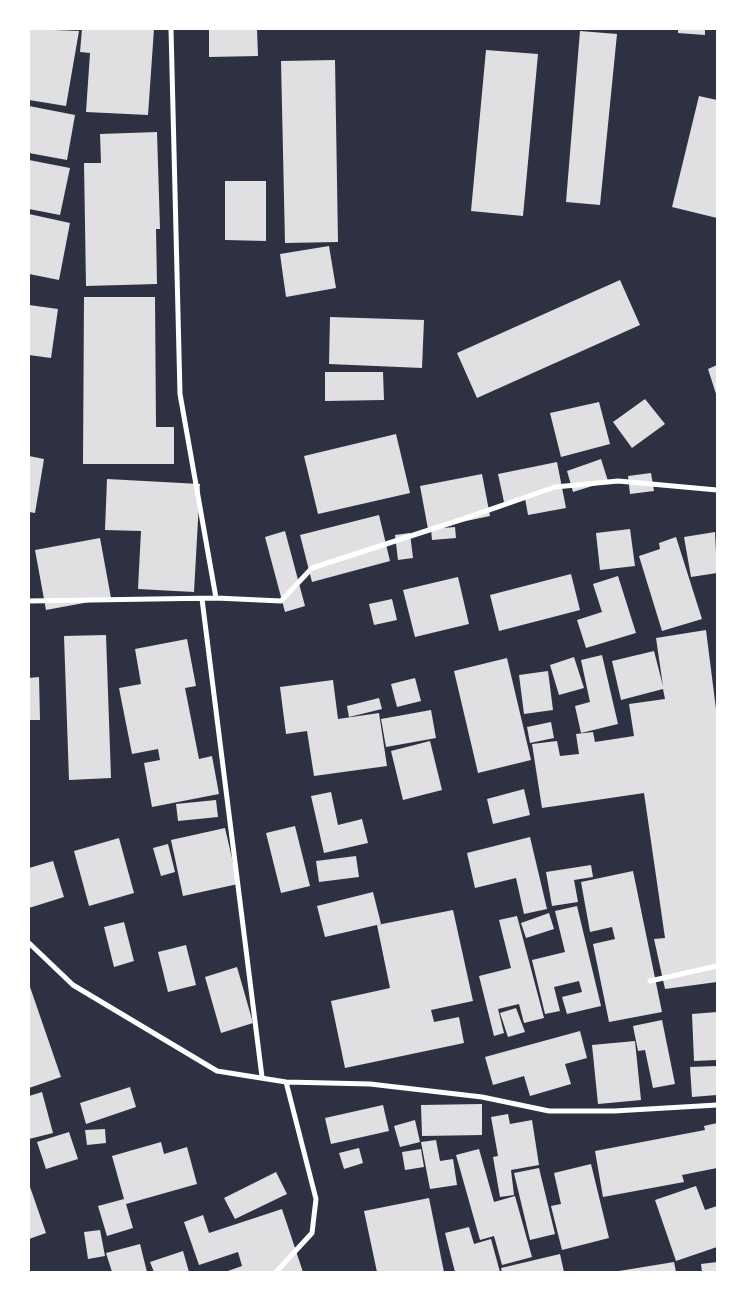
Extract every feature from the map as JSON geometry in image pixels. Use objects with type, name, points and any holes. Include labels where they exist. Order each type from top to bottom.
[{"type":"street","points":[[171,29],[180,394],[216,598]]},
{"type":"street","points":[[29,601],[216,598],[281,601],[312,568],[463,520],[556,487],[618,481],[717,490]]},
{"type":"street","points":[[202,598],[262,1077]]},
{"type":"street","points":[[29,943],[74,985],[217,1071],[286,1082],[370,1084],[482,1097],[549,1111],[614,1111],[717,1105]]},
{"type":"street","points":[[650,981],[717,966]]},
{"type":"street","points":[[276,1272],[312,1233],[316,1199],[286,1082]]},
{"type":"building","points":[[30,29],[79,31],[66,106],[29,100]]},
{"type":"building","points":[[82,29],[154,29],[148,115],[86,112],[90,53],[80,52]]},
{"type":"building","points":[[209,29],[257,29],[258,56],[209,57]]},
{"type":"building","points":[[678,29],[705,29],[705,35],[678,33]]},
{"type":"building","points":[[580,31],[617,34],[600,205],[566,202]]},
{"type":"building","points":[[486,50],[538,54],[523,216],[471,211]]},
{"type":"building","points":[[335,60],[338,242],[285,243],[281,61]]},
{"type":"building","points":[[699,96],[717,100],[717,218],[672,207]]},
{"type":"building","points":[[29,106],[75,115],[67,160],[29,153]]},
{"type":"building","points":[[157,132],[160,229],[156,229],[157,284],[86,286],[84,163],[101,163],[100,134]]},
{"type":"building","points":[[29,160],[70,168],[60,215],[29,209]]},
{"type":"building","points":[[225,181],[266,181],[266,241],[225,240]]},
{"type":"building","points":[[29,214],[70,223],[59,280],[29,274]]},
{"type":"building","points":[[329,246],[336,288],[286,297],[280,254]]},
{"type":"building","points":[[620,280],[640,325],[477,398],[457,353]]},
{"type":"building","points":[[84,297],[155,297],[156,427],[174,427],[174,464],[83,464]]},
{"type":"building","points":[[29,305],[58,309],[51,358],[29,355]]},
{"type":"building","points":[[330,317],[424,320],[422,368],[329,364]]},
{"type":"building","points":[[717,365],[717,397],[708,369]]},
{"type":"building","points":[[325,372],[383,372],[384,400],[325,401]]},
{"type":"building","points":[[645,399],[665,424],[632,448],[613,422]]},
{"type":"building","points":[[599,402],[610,444],[561,457],[550,413]]},
{"type":"building","points":[[396,434],[410,493],[318,514],[304,456]]},
{"type":"building","points":[[29,456],[44,459],[35,513],[29,512]]},
{"type":"building","points":[[601,459],[608,481],[573,492],[567,471]]},
{"type":"building","points":[[557,462],[566,508],[528,515],[525,498],[504,502],[498,474]]},
{"type":"building","points":[[651,473],[654,491],[630,494],[628,476]]},
{"type":"building","points":[[482,474],[490,516],[428,529],[420,486]]},
{"type":"building","points":[[107,479],[200,484],[194,592],[138,589],[141,531],[105,530]]},
{"type":"building","points":[[379,515],[390,561],[312,582],[300,535]]},
{"type":"building","points":[[455,527],[456,538],[432,540],[431,529]]},
{"type":"building","points":[[630,529],[635,566],[600,570],[596,533]]},
{"type":"building","points":[[285,531],[305,606],[285,612],[265,537]]},
{"type":"building","points":[[715,532],[717,573],[691,577],[684,537]]},
{"type":"building","points":[[410,533],[413,558],[398,560],[395,535]]},
{"type":"building","points":[[676,537],[702,619],[662,631],[639,556],[660,549],[659,543]]},
{"type":"building","points":[[100,538],[111,598],[46,610],[35,550]]},
{"type":"building","points":[[571,574],[580,610],[499,631],[490,595]]},
{"type":"building","points":[[618,576],[636,633],[586,648],[577,620],[602,612],[593,584]]},
{"type":"building","points":[[458,577],[469,624],[415,637],[403,590]]},
{"type":"building","points":[[392,599],[397,620],[374,625],[369,604]]},
{"type":"building","points":[[706,630],[717,717],[717,982],[665,989],[654,939],[665,938],[644,793],[542,808],[532,744],[557,741],[560,756],[579,754],[576,734],[593,732],[595,742],[634,736],[629,704],[665,699],[663,689],[621,700],[612,661],[654,651],[663,686],[656,638]]},
{"type":"building","points":[[106,635],[111,778],[69,780],[64,636]]},
{"type":"building","points":[[187,639],[196,686],[185,688],[199,759],[212,756],[219,794],[152,807],[144,763],[160,760],[158,749],[132,754],[119,688],[141,684],[135,649]]},
{"type":"building","points":[[602,655],[618,724],[581,733],[575,706],[590,702],[581,660]]},
{"type":"building","points":[[574,657],[584,688],[559,695],[550,665]]},
{"type":"building","points":[[507,658],[531,760],[478,773],[454,671]]},
{"type":"building","points":[[548,671],[553,710],[524,714],[519,675]]},
{"type":"building","points":[[39,677],[40,720],[29,720],[29,678]]},
{"type":"building","points":[[415,678],[421,701],[397,707],[391,684]]},
{"type":"building","points":[[333,680],[338,719],[379,713],[387,766],[314,776],[307,731],[286,734],[280,687]]},
{"type":"building","points":[[379,698],[382,709],[349,717],[347,706]]},
{"type":"building","points":[[431,710],[436,738],[386,747],[381,719]]},
{"type":"building","points":[[551,722],[554,738],[530,743],[527,727]]},
{"type":"building","points":[[430,741],[442,790],[403,800],[391,751]]},
{"type":"building","points":[[524,789],[530,815],[493,824],[487,799]]},
{"type":"building","points":[[331,792],[338,825],[362,819],[368,843],[324,853],[311,796]]},
{"type":"building","points":[[216,800],[218,817],[178,821],[176,804]]},
{"type":"building","points":[[295,826],[310,886],[281,893],[266,833]]},
{"type":"building","points":[[225,828],[238,884],[183,896],[171,840]]},
{"type":"building","points":[[530,837],[547,909],[524,914],[516,878],[475,888],[467,853]]},
{"type":"building","points":[[119,838],[134,893],[89,906],[74,851]]},
{"type":"building","points":[[168,844],[175,872],[161,876],[153,848]]},
{"type":"building","points":[[356,856],[359,877],[319,882],[316,861]]},
{"type":"building","points":[[53,861],[64,897],[29,908],[29,868]]},
{"type":"building","points":[[591,865],[593,877],[574,880],[578,902],[552,906],[546,872]]},
{"type":"building","points":[[633,871],[662,1012],[609,1022],[593,944],[615,939],[612,927],[590,932],[581,882]]},
{"type":"building","points":[[373,892],[381,924],[325,937],[317,906]]},
{"type":"building","points":[[577,906],[601,1006],[567,1014],[562,997],[582,992],[579,981],[554,987],[560,1011],[545,1014],[532,960],[565,952],[555,911]]},
{"type":"building","points":[[453,910],[473,1001],[431,1010],[434,1022],[459,1017],[464,1043],[345,1068],[331,1001],[390,988],[377,925]]},
{"type":"building","points":[[549,913],[554,929],[526,938],[521,923]]},
{"type":"building","points":[[517,916],[544,1018],[524,1023],[519,1004],[498,1009],[504,1033],[494,1036],[479,976],[511,968],[499,920]]},
{"type":"building","points":[[124,922],[134,961],[114,967],[104,927]]},
{"type":"building","points":[[186,945],[196,985],[168,992],[158,952]]},
{"type":"building","points":[[237,967],[253,1023],[221,1033],[205,977]]},
{"type":"building","points":[[29,984],[61,1077],[29,1088]]},
{"type":"building","points":[[516,1008],[525,1032],[508,1037],[500,1013]]},
{"type":"building","points":[[717,1012],[717,1060],[694,1061],[692,1014]]},
{"type":"building","points":[[662,1020],[675,1084],[653,1088],[645,1050],[638,1051],[633,1026]]},
{"type":"building","points":[[580,1031],[587,1058],[565,1064],[571,1084],[530,1096],[524,1076],[493,1085],[485,1057]]},
{"type":"building","points":[[635,1041],[641,1100],[598,1104],[592,1045]]},
{"type":"building","points":[[717,1066],[717,1095],[692,1097],[690,1067]]},
{"type":"building","points":[[130,1087],[136,1107],[86,1124],[80,1103]]},
{"type":"building","points":[[42,1092],[53,1133],[29,1139],[29,1096]]},
{"type":"building","points":[[482,1104],[482,1135],[422,1136],[421,1105]]},
{"type":"building","points":[[383,1105],[389,1131],[331,1144],[325,1118]]},
{"type":"building","points":[[508,1114],[510,1124],[532,1120],[539,1165],[511,1170],[514,1195],[500,1197],[493,1157],[498,1156],[491,1117]]},
{"type":"building","points":[[415,1120],[420,1142],[400,1147],[394,1126]]},
{"type":"building","points":[[717,1123],[717,1168],[682,1175],[684,1182],[603,1197],[595,1151],[705,1130],[704,1126]]},
{"type":"building","points":[[105,1129],[106,1143],[87,1145],[85,1130]]},
{"type":"building","points":[[69,1132],[78,1159],[46,1169],[37,1142]]},
{"type":"building","points":[[436,1140],[440,1161],[453,1159],[457,1185],[430,1189],[421,1142]]},
{"type":"building","points":[[161,1142],[164,1154],[187,1147],[197,1184],[126,1204],[133,1228],[107,1236],[98,1206],[124,1199],[112,1156]]},
{"type":"building","points":[[359,1148],[363,1163],[344,1169],[339,1153]]},
{"type":"building","points":[[421,1149],[424,1167],[405,1170],[402,1152]]},
{"type":"building","points":[[479,1149],[494,1202],[515,1196],[532,1257],[502,1265],[494,1236],[480,1240],[456,1155]]},
{"type":"building","points":[[591,1164],[609,1238],[562,1250],[551,1206],[561,1204],[554,1173]]},
{"type":"building","points":[[539,1168],[555,1234],[530,1240],[514,1173]]},
{"type":"building","points":[[276,1172],[287,1194],[235,1219],[224,1198]]},
{"type":"building","points":[[29,1184],[46,1233],[29,1239]]},
{"type":"building","points":[[696,1186],[705,1210],[717,1206],[717,1247],[676,1261],[655,1200]]},
{"type":"building","points":[[429,1198],[444,1272],[377,1272],[364,1211]]},
{"type":"building","points":[[282,1209],[303,1272],[225,1272],[242,1266],[238,1252],[199,1265],[184,1222],[203,1215],[209,1233]]},
{"type":"building","points":[[469,1227],[474,1244],[491,1239],[500,1272],[455,1272],[445,1233]]},
{"type":"building","points":[[100,1230],[105,1256],[88,1259],[84,1232]]},
{"type":"building","points":[[140,1244],[147,1272],[112,1272],[106,1253]]},
{"type":"building","points":[[183,1251],[189,1272],[154,1272],[150,1262]]},
{"type":"building","points":[[560,1254],[564,1272],[502,1272],[501,1268]]},
{"type":"building","points":[[674,1262],[676,1272],[619,1272],[619,1271]]},
{"type":"building","points":[[717,1262],[717,1272],[702,1272],[701,1264]]}]
